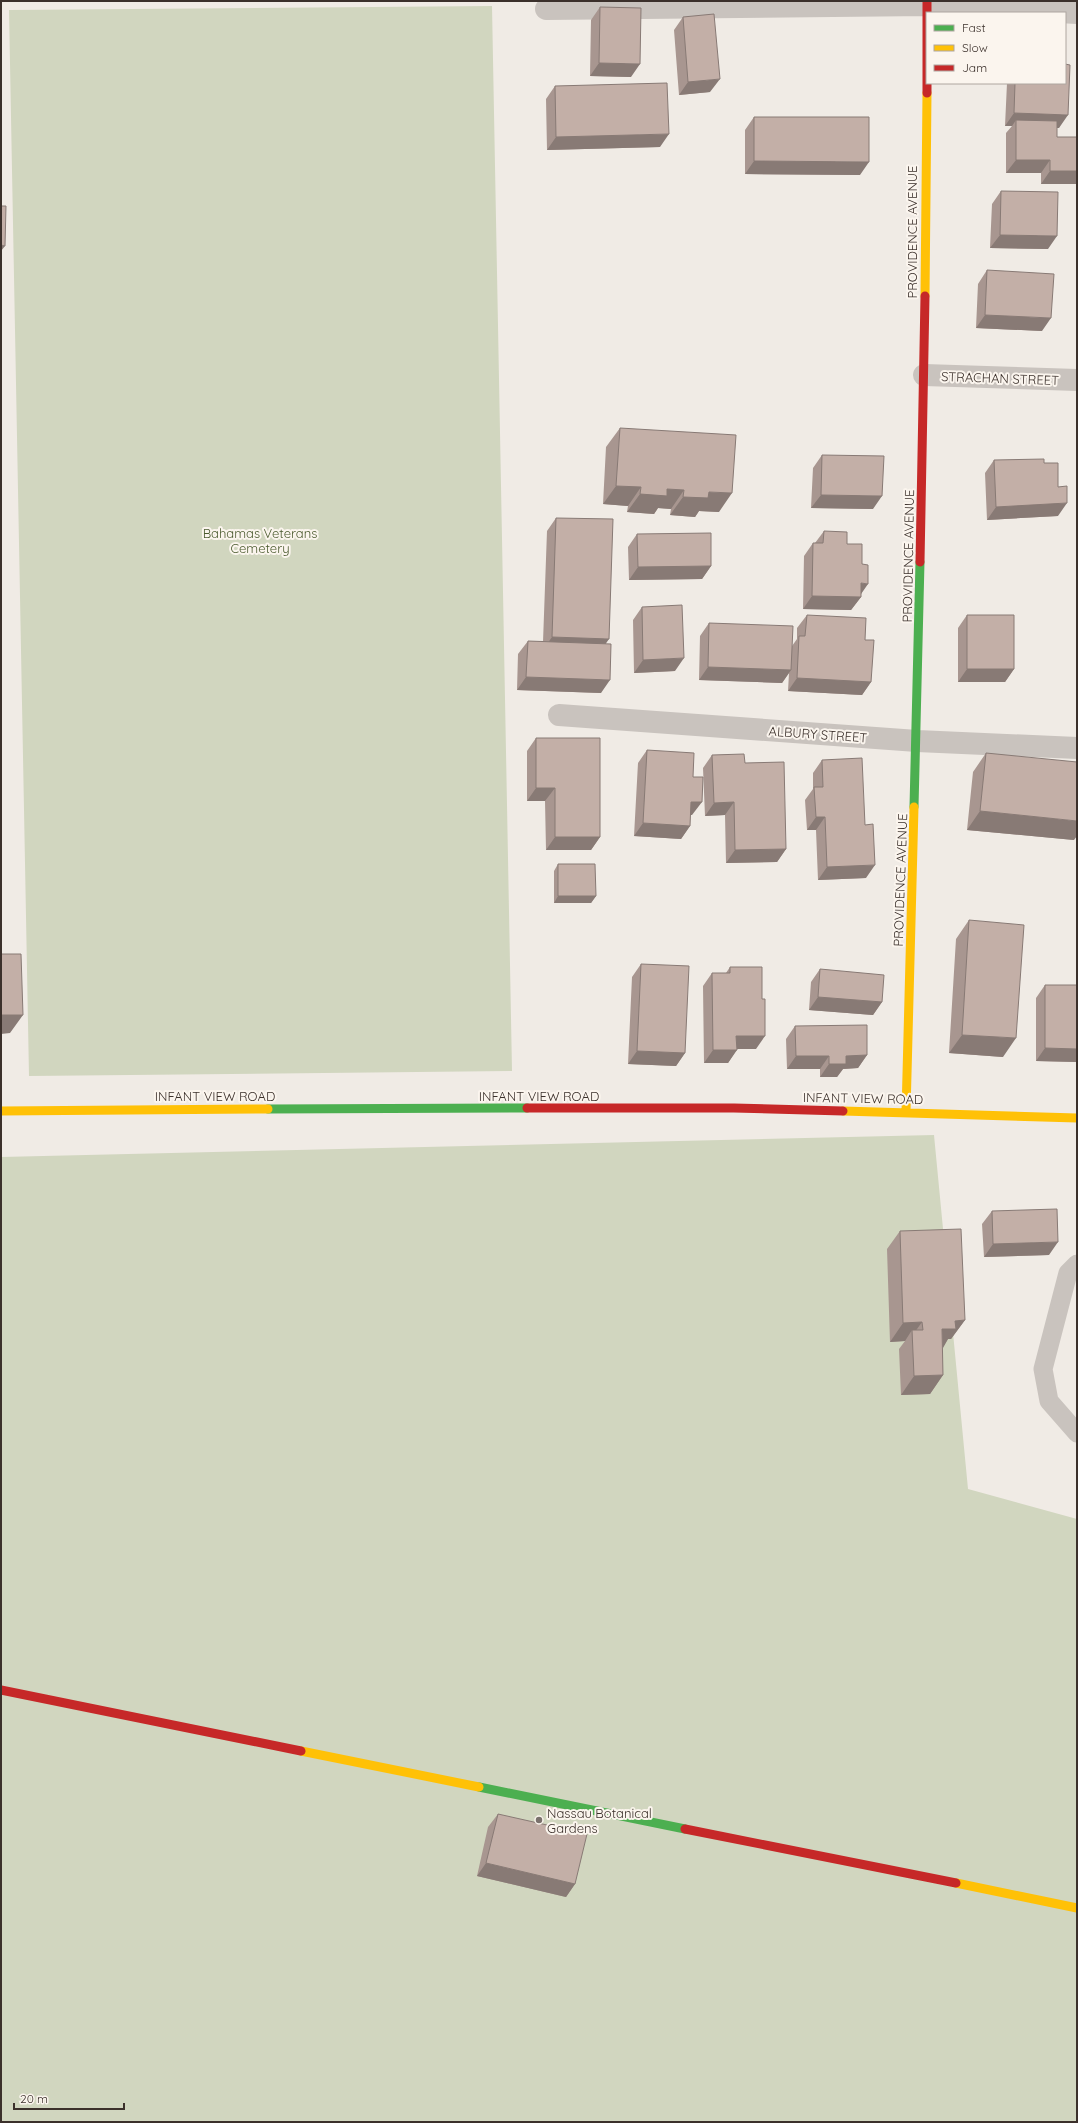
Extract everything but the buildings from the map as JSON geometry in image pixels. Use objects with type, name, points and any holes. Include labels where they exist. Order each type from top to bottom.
[{"type":"street","points":[[546,9],[927,3],[1062,12]]},
{"type":"street","points":[[1066,12],[1077,13]]},
{"type":"street","name":"PROVIDENCE AVENUE","points":[[906,1112],[917,741],[924,375],[926,84]]},
{"type":"street","name":"STRACHAN STREET","points":[[924,375],[1077,380]]},
{"type":"street","name":"ALBURY STREET","points":[[559,715],[917,741],[1077,748]]},
{"type":"street","name":"INFANT VIEW ROAD","points":[[1,1111],[129,1109],[734,1108],[1077,1118]]},
{"type":"street","points":[[1,1690],[1077,1908]]},
{"type":"lane","points":[[1077,1264],[1068,1273],[1043,1369],[1049,1401],[1077,1433]]},
{"type":"green space","name":"Bahamas Veterans Cemetery","points":[[492,6],[512,1071],[29,1076],[9,10]]},
{"type":"green space","name":"Nassau Botanical Gardens","points":[[934,1135],[968,1489],[1077,1519],[1077,2122],[1,2122],[1,1157]]},
{"type":"traffic: fast","points":[[914,807],[920,562]]},
{"type":"traffic: fast","points":[[268,1109],[527,1108]]},
{"type":"traffic: fast","points":[[479,1787],[685,1829]]},
{"type":"traffic: slow","points":[[925,296],[927,93]]},
{"type":"traffic: slow","points":[[906,1112],[914,807]]},
{"type":"traffic: slow","points":[[1,1111],[268,1109]]},
{"type":"traffic: slow","points":[[843,1111],[1077,1118]]},
{"type":"traffic: slow","points":[[301,1751],[479,1787]]},
{"type":"traffic: slow","points":[[956,1883],[1077,1908]]},
{"type":"traffic: jam","points":[[927,1],[927,12]]},
{"type":"traffic: jam","points":[[927,84],[927,93]]},
{"type":"traffic: jam","points":[[920,562],[925,296]]},
{"type":"traffic: jam","points":[[527,1108],[734,1108],[843,1111]]},
{"type":"traffic: jam","points":[[1,1690],[301,1751]]},
{"type":"traffic: jam","points":[[685,1829],[956,1883]]},
{"type":"place","name":"Nassau Botanical Gardens","points":[[539,1820]]}]
